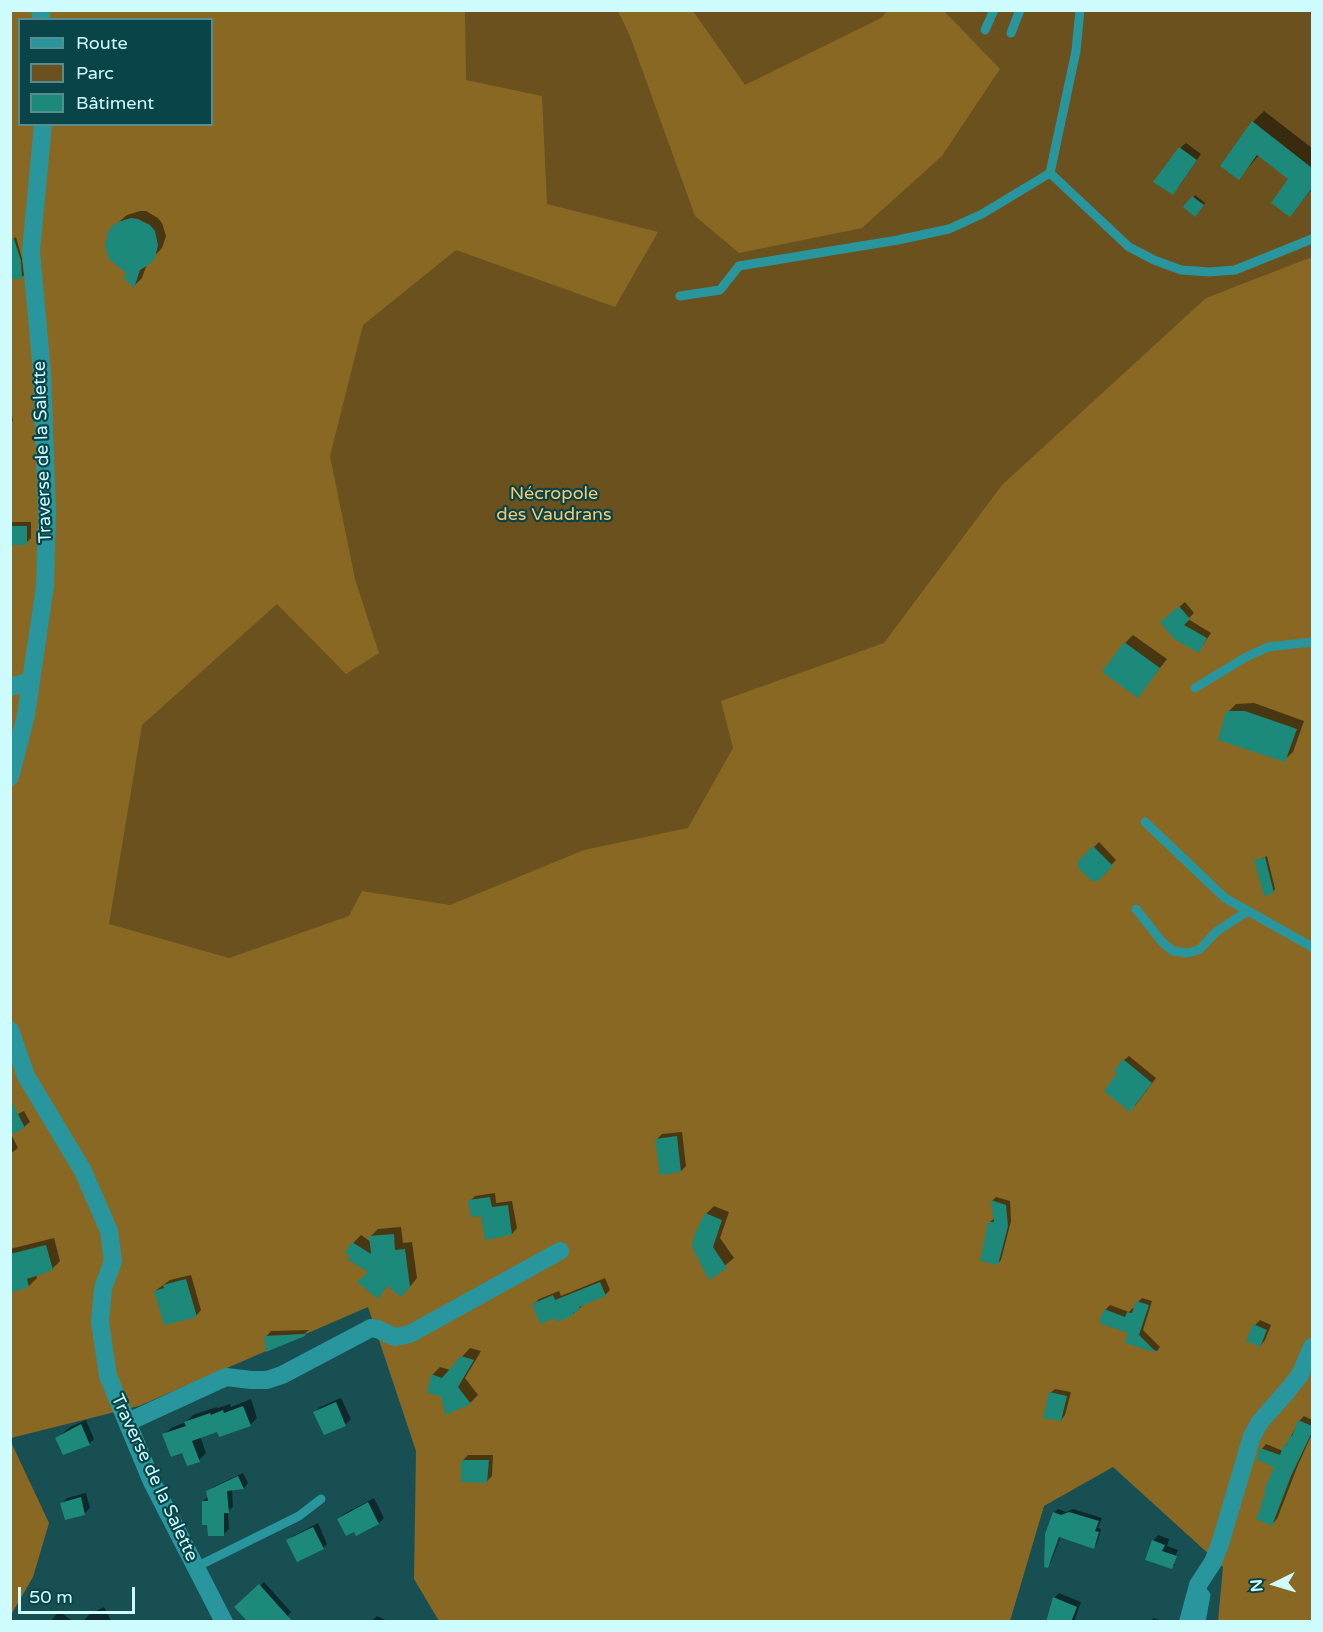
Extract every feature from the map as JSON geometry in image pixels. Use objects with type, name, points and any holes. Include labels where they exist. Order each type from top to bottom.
[{"type":"street","name":"Traverse de la Salette","points":[[10,777],[26,715],[45,586],[47,513],[42,372],[31,250],[42,126]]},
{"type":"street","points":[[10,687],[31,681]]},
{"type":"street","name":"Traverse de la Salette","points":[[10,1030],[26,1076],[83,1171],[109,1231],[113,1261],[103,1288],[101,1331],[108,1376],[152,1482],[224,1622]]},
{"type":"street","points":[[128,1422],[226,1377],[267,1380],[282,1375],[371,1328],[394,1337],[410,1334],[560,1251]]},
{"type":"street","points":[[1188,1622],[1198,1585],[1213,1562],[1220,1544],[1252,1436],[1260,1422],[1300,1375],[1312,1347]]},
{"type":"lane","points":[[985,30],[994,10]]},
{"type":"lane","points":[[1011,33],[1020,10]]},
{"type":"lane","points":[[680,296],[720,290],[739,266],[898,240],[949,229],[991,209],[1050,173],[1076,51],[1080,10]]},
{"type":"lane","points":[[1050,173],[1129,247],[1181,270],[1209,272],[1234,270],[1312,239]]},
{"type":"lane","points":[[1195,688],[1246,657],[1268,647],[1312,642]]},
{"type":"lane","points":[[1145,822],[1225,898],[1312,947]]},
{"type":"lane","points":[[1136,909],[1163,943],[1173,951],[1186,953],[1199,950],[1217,931],[1248,911]]},
{"type":"lane","points":[[196,1567],[299,1516],[321,1499]]},
{"type":"lane","points":[[1198,1585],[1206,1595],[1201,1622]]},
{"type":"green space","name":"Nécropole des Vaudrans","points":[[51,11],[1312,11],[1312,355],[928,833],[10,998],[213,126],[213,18]]},
{"type":"shaded area","points":[[10,11],[465,11],[466,80],[542,96],[547,204],[658,232],[615,307],[456,250],[363,325],[330,456],[355,579],[379,653],[346,674],[277,604],[142,725],[109,924],[229,958],[349,916],[362,891],[450,905],[584,850],[688,828],[733,748],[721,701],[884,643],[1002,485],[1206,298],[1312,257],[1312,1621],[1218,1621],[1223,1567],[1113,1467],[1044,1506],[1010,1621],[439,1621],[414,1579],[416,1451],[368,1307],[139,1406],[11,1438]]},
{"type":"shaded area","points":[[618,11],[693,11],[745,85],[881,18],[887,11],[944,11],[1000,69],[942,156],[862,228],[739,253],[695,216],[630,36]]},
{"type":"shaded area","points":[[11,1442],[49,1523],[33,1577],[11,1615]]},
{"type":"building","points":[[1252,121],[1312,168],[1312,188],[1290,217],[1271,203],[1288,179],[1257,155],[1239,180],[1220,166]]},
{"type":"building","points":[[1179,147],[1197,160],[1173,195],[1153,182]]},
{"type":"building","points":[[1192,196],[1204,205],[1195,217],[1183,207]]},
{"type":"building","points":[[131,218],[150,225],[155,231],[158,245],[155,258],[140,270],[134,288],[124,278],[126,273],[109,259],[105,246],[112,226]]},
{"type":"building","points":[[10,239],[14,239],[21,261],[22,279],[11,279]]},
{"type":"building","points":[[10,526],[27,526],[27,545],[10,545]]},
{"type":"building","points":[[1179,606],[1190,619],[1184,625],[1207,638],[1199,653],[1174,639],[1160,622]]},
{"type":"building","points":[[1124,642],[1160,668],[1138,698],[1102,672]]},
{"type":"building","points":[[1226,711],[1245,711],[1297,729],[1285,762],[1218,740]]},
{"type":"building","points":[[1093,846],[1113,866],[1098,881],[1092,881],[1078,868],[1078,861]]},
{"type":"building","points":[[1265,857],[1274,893],[1264,896],[1254,860]]},
{"type":"building","points":[[1123,1059],[1152,1083],[1130,1112],[1104,1091],[1117,1073],[1114,1071]]},
{"type":"building","points":[[10,1098],[25,1128],[10,1135]]},
{"type":"building","points":[[677,1136],[681,1172],[660,1175],[655,1139]]},
{"type":"building","points":[[490,1197],[492,1207],[508,1205],[512,1235],[485,1240],[481,1216],[471,1217],[468,1200]]},
{"type":"building","points":[[991,1200],[1006,1205],[1008,1226],[998,1265],[980,1261],[988,1222],[994,1222]]},
{"type":"building","points":[[705,1213],[722,1220],[713,1247],[727,1268],[709,1280],[692,1247],[694,1236]]},
{"type":"building","points":[[394,1234],[395,1250],[405,1249],[410,1287],[401,1297],[387,1286],[378,1299],[357,1282],[368,1272],[347,1259],[350,1256],[345,1252],[352,1242],[371,1254],[369,1236]]},
{"type":"building","points":[[46,1245],[53,1270],[27,1279],[29,1287],[10,1293],[10,1254]]},
{"type":"building","points":[[186,1279],[197,1317],[164,1325],[154,1291],[164,1288],[163,1285]]},
{"type":"building","points":[[600,1282],[606,1296],[579,1307],[580,1310],[573,1313],[574,1315],[557,1322],[556,1318],[540,1324],[532,1304],[553,1295],[555,1300]]},
{"type":"building","points":[[1136,1301],[1149,1305],[1139,1335],[1157,1353],[1125,1343],[1128,1333],[1099,1323],[1104,1309],[1125,1317],[1127,1312],[1132,1313]]},
{"type":"building","points":[[1253,1324],[1267,1330],[1260,1347],[1246,1341]]},
{"type":"building","points":[[305,1334],[305,1336],[266,1352],[264,1336]]},
{"type":"building","points":[[461,1356],[474,1360],[458,1387],[471,1404],[445,1415],[441,1396],[427,1393],[431,1374],[442,1378]]},
{"type":"building","points":[[1049,1392],[1067,1396],[1061,1421],[1043,1418]]},
{"type":"building","points":[[336,1402],[346,1426],[324,1435],[313,1412]]},
{"type":"building","points":[[243,1406],[251,1426],[219,1437],[217,1432],[192,1441],[200,1462],[187,1466],[182,1453],[171,1457],[162,1434],[186,1426],[184,1422],[210,1413],[211,1415],[223,1410],[224,1413]]},
{"type":"building","points":[[1298,1420],[1312,1426],[1312,1432],[1291,1476],[1272,1526],[1256,1519],[1274,1467],[1257,1460],[1260,1448],[1280,1455],[1284,1444],[1286,1446],[1290,1435],[1292,1436]]},
{"type":"building","points":[[81,1424],[90,1445],[63,1455],[55,1438]]},
{"type":"building","points":[[461,1460],[489,1460],[487,1483],[461,1482]]},
{"type":"building","points":[[238,1476],[244,1489],[227,1491],[229,1513],[224,1513],[224,1536],[208,1536],[207,1525],[202,1525],[202,1501],[208,1501],[206,1491]]},
{"type":"building","points":[[81,1497],[85,1515],[65,1520],[60,1503]]},
{"type":"building","points":[[368,1502],[379,1524],[356,1536],[354,1532],[346,1536],[337,1519]]},
{"type":"building","points":[[1053,1512],[1061,1515],[1069,1512],[1099,1521],[1095,1531],[1099,1532],[1094,1549],[1059,1537],[1048,1568],[1044,1567],[1045,1534]]},
{"type":"building","points":[[313,1527],[324,1549],[297,1562],[286,1540]]},
{"type":"building","points":[[1152,1540],[1165,1545],[1162,1551],[1177,1556],[1172,1569],[1145,1560]]},
{"type":"building","points":[[259,1584],[293,1622],[248,1622],[234,1607]]},
{"type":"building","points":[[1053,1597],[1077,1607],[1071,1622],[1046,1622]]}]
